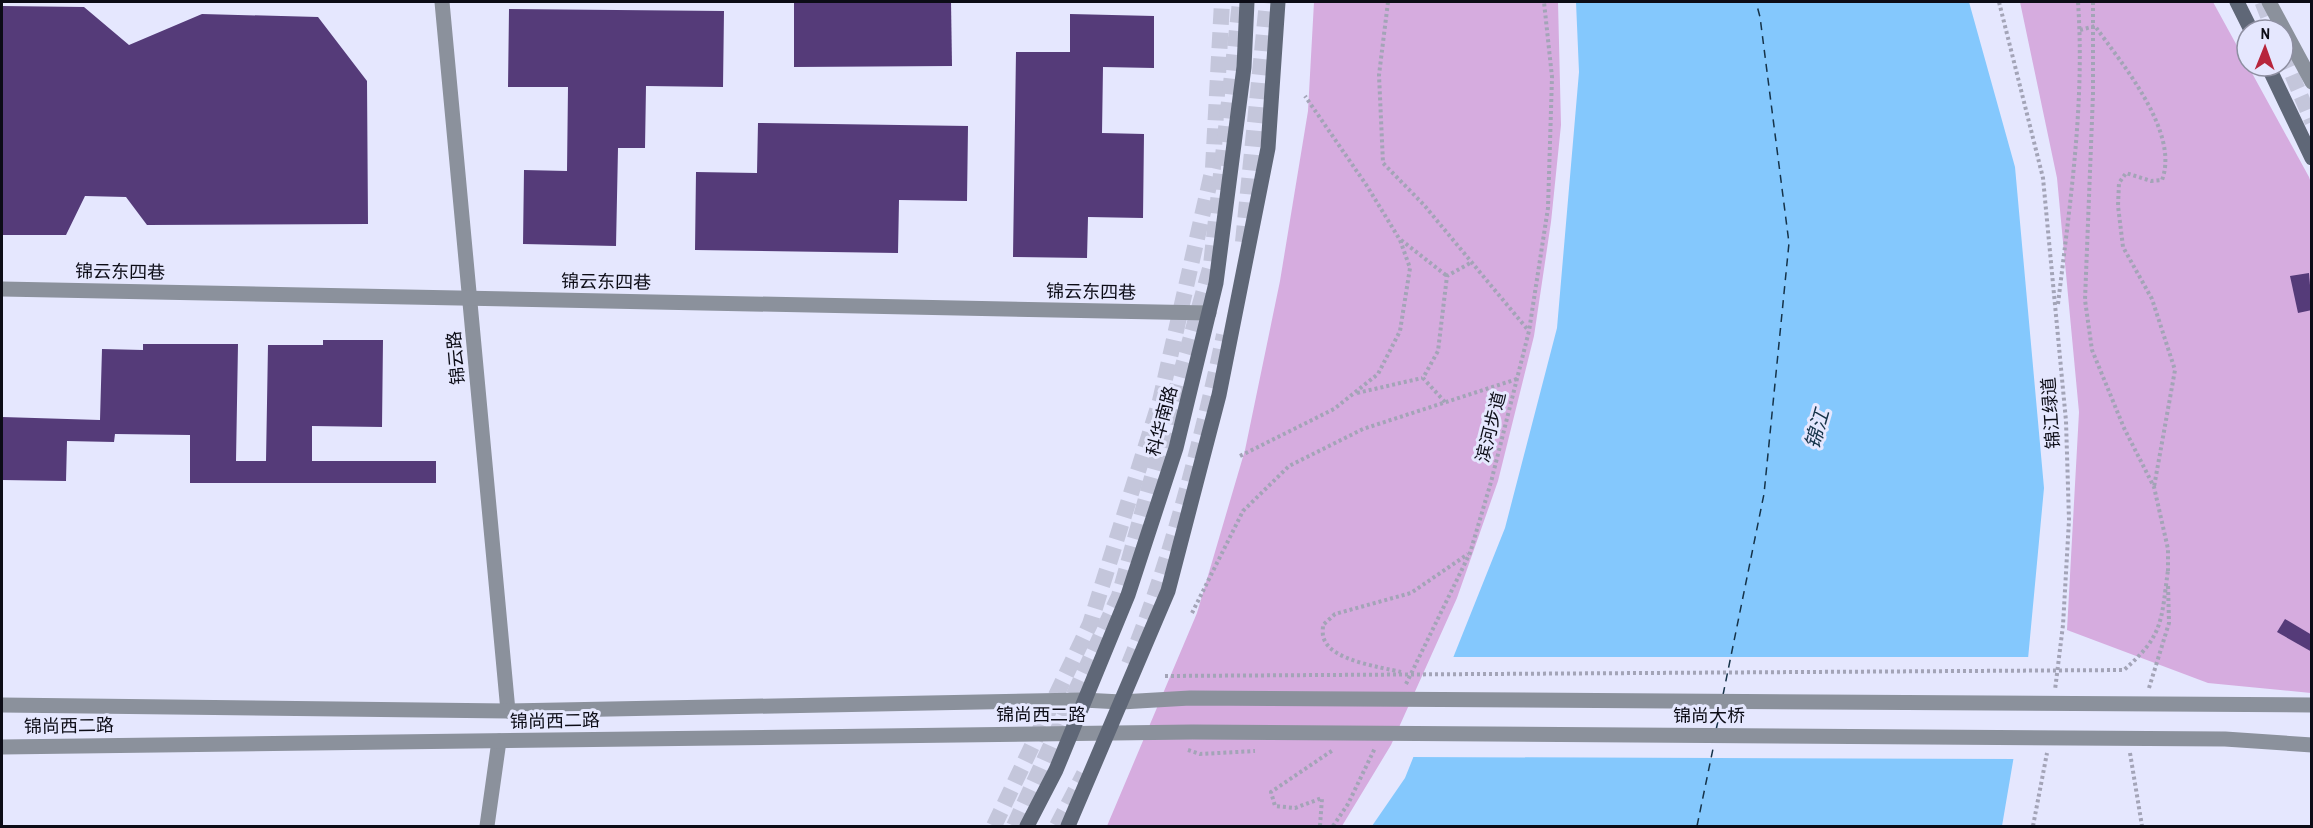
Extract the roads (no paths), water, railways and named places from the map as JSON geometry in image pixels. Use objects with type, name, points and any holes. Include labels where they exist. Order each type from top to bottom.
[{"type":"main road","name":"科华南路","points":[[1027,826],[1056,770],[1068,734],[1128,595],[1176,448],[1216,283],[1242,79],[1247,2]]},
{"type":"main road","points":[[1068,826],[1168,591],[1219,395],[1268,148],[1278,2]]},
{"type":"main road","points":[[2237,2],[2245,18]]},
{"type":"main road","points":[[2274,78],[2312,158]]},
{"type":"street","name":"锦云路","points":[[442,2],[507,711]]},
{"type":"street","points":[[2269,2],[2312,82]]},
{"type":"street","name":"锦云东四巷","points":[[2,289],[1209,314]]},
{"type":"street","name":"锦尚大桥","points":[[2,705],[507,711],[1083,700],[1121,702],[1190,698],[2312,705]]},
{"type":"street","name":"锦尚大桥","points":[[1108,734],[1192,732],[2225,739],[2312,745]]},
{"type":"street","name":"锦尚西二路","points":[[2,747],[1108,734]]},
{"type":"street","points":[[487,826],[499,741]]},
{"type":"water","name":"锦江","points":[[1576,2],[1969,2],[2015,167],[2044,488],[2025,691],[2002,826],[1372,826],[1405,778],[1505,528],[1557,328],[1579,72]]},
{"type":"tunnel","points":[[994,826],[1090,624],[1160,401],[1213,168],[1222,2]]},
{"type":"tunnel","points":[[1014,826],[1119,596],[1211,265],[1240,2]]},
{"type":"tunnel","points":[[1243,242],[1267,2]]},
{"type":"tunnel","points":[[2262,2],[2268,18]]},
{"type":"tunnel","points":[[2293,78],[2312,122]]},
{"type":"tunnel","points":[[1129,664],[1184,502],[1224,335]]},
{"type":"tunnel","points":[[1057,826],[1084,774]]}]
